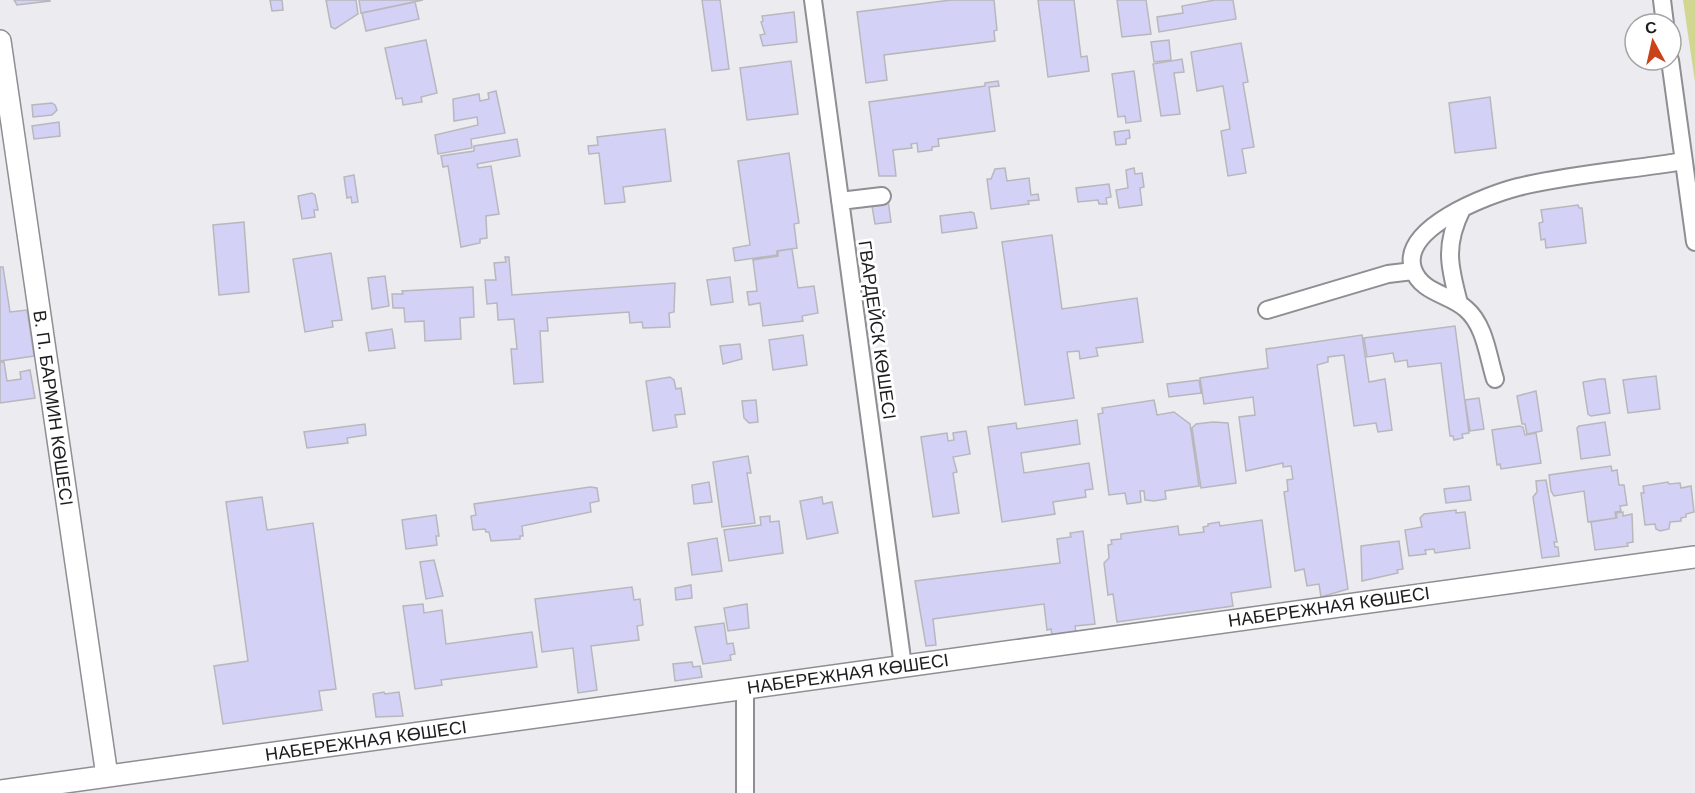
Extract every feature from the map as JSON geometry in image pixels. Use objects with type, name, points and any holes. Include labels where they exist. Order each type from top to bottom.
[{"type":"street","name":"ГВАРДЕЙСК КӨШЕСІ","points":[[813,0],[903,666]]},
{"type":"street","name":"В. П. БАРМИН КӨШЕСІ","points":[[0,41],[107,776]]},
{"type":"street","points":[[1672,72],[1695,242]]},
{"type":"street","points":[[1495,380],[1483,336],[1474,318],[1459,303],[1431,290],[1419,281],[1413,271],[1411,257],[1421,237],[1436,224],[1472,203],[1517,187],[1684,161]]},
{"type":"street","points":[[840,201],[882,196]]},
{"type":"street","points":[[1459,303],[1451,274],[1449,246],[1462,209]]},
{"type":"street","points":[[1267,310],[1388,274],[1413,271]]},
{"type":"street","name":"НАБЕРЕЖНАЯ КӨШЕСІ","points":[[0,791],[1695,557]]},
{"type":"street","points":[[745,689],[745,793]]},
{"type":"green space","points":[[1683,0],[1695,0],[1695,82]]},
{"type":"building","points":[[14,0],[50,0],[50,1],[17,5]]},
{"type":"building","points":[[270,0],[282,0],[283,10],[272,11]]},
{"type":"building","points":[[326,0],[356,0],[358,14],[335,29],[331,27]]},
{"type":"building","points":[[359,0],[423,0],[361,13]]},
{"type":"building","points":[[702,0],[720,0],[729,69],[712,71]]},
{"type":"building","points":[[951,0],[994,0],[997,30],[994,31],[995,41],[884,55],[887,80],[866,83],[857,12]]},
{"type":"building","points":[[1038,0],[1074,0],[1081,57],[1087,56],[1089,71],[1048,77]]},
{"type":"building","points":[[1117,0],[1146,0],[1151,34],[1122,37]]},
{"type":"building","points":[[1215,0],[1233,0],[1236,19],[1159,32],[1157,17],[1183,13],[1182,6]]},
{"type":"building","points":[[415,2],[419,19],[366,31],[362,13]]},
{"type":"building","points":[[794,12],[797,42],[763,46],[760,35],[765,34],[761,22],[763,21],[762,16]]},
{"type":"building","points":[[426,40],[437,93],[421,97],[422,102],[403,105],[402,98],[396,99],[385,48]]},
{"type":"building","points":[[1169,40],[1171,60],[1154,62],[1151,42]]},
{"type":"building","points":[[1241,43],[1248,82],[1243,83],[1254,147],[1242,149],[1246,173],[1228,176],[1221,131],[1230,129],[1223,86],[1197,91],[1191,52]]},
{"type":"building","points":[[1182,59],[1184,72],[1174,73],[1180,114],[1161,116],[1153,64]]},
{"type":"building","points":[[791,61],[798,114],[747,120],[740,68]]},
{"type":"building","points":[[1134,71],[1141,121],[1126,123],[1125,116],[1118,117],[1112,74]]},
{"type":"building","points":[[998,81],[999,86],[989,87],[995,131],[938,139],[939,146],[932,147],[932,150],[918,152],[917,143],[911,144],[912,148],[893,150],[896,176],[879,176],[869,102],[985,86],[985,83]]},
{"type":"building","points":[[496,91],[505,133],[471,139],[472,148],[438,154],[435,135],[478,125],[477,117],[454,121],[453,99],[479,94],[480,101],[489,99],[488,93]]},
{"type":"building","points":[[1490,97],[1496,148],[1455,153],[1449,103]]},
{"type":"building","points":[[52,103],[57,110],[52,115],[33,117],[32,105]]},
{"type":"building","points":[[59,122],[60,136],[34,139],[32,126]]},
{"type":"building","points":[[665,129],[671,181],[623,187],[625,202],[605,204],[599,153],[589,154],[588,146],[598,145],[597,137]]},
{"type":"building","points":[[1129,130],[1130,138],[1126,139],[1126,144],[1116,145],[1114,132]]},
{"type":"building","points":[[517,139],[520,156],[477,164],[478,168],[491,166],[499,214],[486,216],[487,238],[480,239],[480,243],[461,247],[448,166],[443,167],[441,156],[474,151],[474,146]]},
{"type":"building","points":[[789,153],[799,223],[794,224],[797,248],[777,251],[777,255],[735,261],[733,248],[750,245],[738,161]]},
{"type":"building","points":[[1005,168],[1007,181],[1029,178],[1031,195],[1038,194],[1039,200],[1028,201],[1029,204],[991,209],[987,179],[991,179],[995,169]]},
{"type":"building","points":[[1134,168],[1135,174],[1142,173],[1144,187],[1140,188],[1142,205],[1119,208],[1116,190],[1128,188],[1126,170]]},
{"type":"building","points":[[354,175],[358,202],[352,203],[351,197],[347,198],[344,177]]},
{"type":"building","points":[[1109,184],[1111,197],[1106,198],[1107,204],[1099,204],[1098,200],[1078,202],[1076,188]]},
{"type":"building","points":[[312,193],[315,195],[318,210],[314,210],[315,217],[302,219],[298,196]]},
{"type":"building","points":[[888,200],[891,222],[875,224],[872,206],[875,202]]},
{"type":"building","points":[[1578,205],[1582,208],[1586,243],[1546,248],[1545,239],[1541,240],[1539,223],[1543,222],[1541,210]]},
{"type":"building","points":[[974,213],[977,228],[942,233],[940,216]]},
{"type":"building","points":[[244,222],[249,292],[219,295],[213,225]]},
{"type":"building","points":[[1052,235],[1062,309],[1137,298],[1143,342],[1096,348],[1098,356],[1080,359],[1079,351],[1067,352],[1074,398],[1025,405],[1002,242]]},
{"type":"building","points":[[792,249],[798,288],[814,286],[818,313],[802,316],[803,321],[763,326],[760,303],[749,305],[747,292],[757,291],[753,260],[778,256],[778,251]]},
{"type":"building","points":[[331,253],[342,320],[332,321],[333,327],[305,332],[293,259]]},
{"type":"building","points":[[505,257],[509,257],[512,295],[675,283],[674,312],[669,313],[670,327],[643,328],[642,322],[630,323],[629,312],[547,318],[548,331],[540,331],[543,382],[514,384],[511,349],[517,349],[514,319],[498,320],[497,303],[487,304],[485,280],[496,280],[494,263],[506,262]]},
{"type":"building","points":[[0,267],[3,267],[10,312],[27,310],[34,356],[0,361]]},
{"type":"building","points":[[385,276],[389,306],[372,309],[368,278]]},
{"type":"building","points":[[730,277],[733,302],[711,305],[707,280]]},
{"type":"building","points":[[473,287],[474,317],[460,318],[461,339],[425,341],[424,321],[405,322],[404,308],[393,308],[392,294],[403,294],[402,291]]},
{"type":"building","points":[[1455,326],[1469,433],[1462,434],[1463,438],[1454,440],[1453,436],[1450,436],[1441,363],[1408,367],[1407,360],[1395,362],[1393,353],[1367,357],[1364,338]]},
{"type":"building","points":[[392,329],[395,348],[369,351],[366,333]]},
{"type":"building","points":[[803,335],[807,365],[773,370],[769,340]]},
{"type":"building","points":[[1362,335],[1369,382],[1385,379],[1392,430],[1378,432],[1376,423],[1354,426],[1344,355],[1328,357],[1328,362],[1317,365],[1348,589],[1321,597],[1319,584],[1307,586],[1304,569],[1295,571],[1284,492],[1288,491],[1287,480],[1293,479],[1291,466],[1283,467],[1283,463],[1246,471],[1239,417],[1255,415],[1253,397],[1204,404],[1200,378],[1268,368],[1266,349]]},
{"type":"building","points":[[740,344],[742,359],[723,364],[720,346]]},
{"type":"building","points":[[0,362],[4,362],[7,381],[21,379],[20,372],[30,370],[35,398],[0,403]]},
{"type":"building","points":[[1656,376],[1660,409],[1628,413],[1623,380]]},
{"type":"building","points":[[670,377],[674,380],[676,389],[681,388],[685,414],[675,415],[677,427],[653,431],[646,381]]},
{"type":"building","points":[[1605,379],[1610,413],[1591,416],[1588,414],[1583,382]]},
{"type":"building","points":[[1199,380],[1201,393],[1169,397],[1167,384]]},
{"type":"building","points":[[1536,391],[1542,431],[1527,434],[1525,424],[1522,424],[1517,396]]},
{"type":"building","points":[[1479,398],[1484,429],[1470,431],[1465,400]]},
{"type":"building","points":[[756,400],[758,422],[749,423],[744,418],[742,401]]},
{"type":"building","points":[[1154,400],[1157,415],[1174,412],[1190,424],[1199,486],[1165,491],[1166,499],[1154,501],[1145,500],[1144,491],[1140,491],[1141,502],[1127,504],[1125,493],[1109,495],[1098,414],[1103,413],[1102,408]]},
{"type":"building","points":[[1077,420],[1080,444],[1021,453],[1024,473],[1089,463],[1093,489],[1085,490],[1086,497],[1053,502],[1055,514],[1002,522],[988,427],[1016,423],[1017,429]]},
{"type":"building","points":[[1605,422],[1610,455],[1581,459],[1577,428]]},
{"type":"building","points":[[1228,423],[1236,483],[1201,488],[1192,428],[1196,424]]},
{"type":"building","points":[[365,424],[366,435],[347,438],[348,443],[307,448],[304,432]]},
{"type":"building","points":[[1523,427],[1525,435],[1536,433],[1541,463],[1501,469],[1500,464],[1497,465],[1492,430]]},
{"type":"building","points":[[966,431],[970,454],[953,457],[957,472],[953,473],[959,513],[933,517],[921,437],[947,433],[948,441],[954,440],[953,433]]},
{"type":"building","points":[[748,456],[751,473],[747,473],[755,523],[722,527],[713,462]]},
{"type":"building","points":[[1611,466],[1612,471],[1617,470],[1619,485],[1624,485],[1627,505],[1620,506],[1621,511],[1615,512],[1616,518],[1588,522],[1584,491],[1554,496],[1551,491],[1549,475]]},
{"type":"building","points":[[1546,480],[1557,542],[1554,542],[1555,547],[1558,547],[1559,556],[1542,558],[1533,497],[1537,492],[1536,481]]},
{"type":"building","points":[[709,482],[712,502],[694,504],[692,485]]},
{"type":"building","points":[[1668,482],[1669,484],[1680,483],[1681,488],[1691,486],[1694,512],[1686,514],[1681,521],[1670,522],[1669,529],[1660,531],[1656,529],[1655,524],[1645,525],[1641,493],[1644,493],[1643,486]]},
{"type":"building","points":[[1469,486],[1471,500],[1446,503],[1444,489]]},
{"type":"building","points":[[590,487],[597,488],[599,501],[590,503],[591,512],[522,526],[523,536],[520,536],[520,539],[491,541],[489,532],[485,529],[473,530],[471,516],[476,515],[474,504]]},
{"type":"building","points":[[262,497],[267,530],[313,523],[336,689],[319,691],[322,710],[223,724],[214,666],[248,661],[226,502]]},
{"type":"building","points":[[822,497],[823,504],[832,502],[838,533],[807,539],[800,501]]},
{"type":"building","points":[[1456,510],[1456,513],[1465,512],[1470,548],[1435,553],[1434,549],[1425,550],[1426,554],[1409,556],[1405,530],[1422,527],[1420,518],[1424,514]]},
{"type":"building","points":[[1623,512],[1623,516],[1632,514],[1633,542],[1627,543],[1628,546],[1595,550],[1591,522],[1617,518],[1616,513]]},
{"type":"building","points":[[436,515],[439,536],[436,536],[437,545],[406,549],[402,520]]},
{"type":"building","points":[[770,516],[770,522],[779,521],[783,553],[729,561],[724,530],[761,525],[760,517]]},
{"type":"building","points":[[1262,520],[1271,587],[1231,593],[1233,606],[1117,622],[1113,594],[1108,595],[1104,563],[1109,558],[1108,545],[1112,544],[1111,540],[1121,539],[1121,534],[1178,526],[1179,535],[1204,532],[1203,527],[1219,522],[1220,526]]},
{"type":"building","points":[[1083,531],[1095,624],[1075,626],[1076,632],[1052,635],[1051,629],[1047,630],[1044,604],[933,619],[936,645],[926,646],[915,581],[1060,563],[1057,539],[1071,537],[1070,533]]},
{"type":"building","points":[[717,538],[722,571],[692,575],[688,543]]},
{"type":"building","points":[[1399,541],[1403,569],[1397,570],[1398,573],[1362,581],[1361,546]]},
{"type":"building","points":[[434,560],[443,596],[426,599],[420,562]]},
{"type":"building","points":[[691,585],[692,598],[676,600],[675,588]]},
{"type":"building","points":[[632,587],[634,600],[640,599],[643,625],[637,626],[639,640],[591,646],[597,690],[578,693],[573,648],[542,652],[535,599]]},
{"type":"building","points":[[423,604],[424,613],[442,610],[446,644],[532,632],[537,667],[441,680],[442,685],[415,689],[403,606]]},
{"type":"building","points":[[747,604],[749,628],[728,631],[724,608]]},
{"type":"building","points":[[724,623],[727,644],[733,643],[735,654],[730,655],[731,660],[703,664],[695,627]]},
{"type":"building","points":[[692,662],[693,667],[700,666],[702,677],[675,681],[673,664]]},
{"type":"building","points":[[384,692],[385,694],[399,692],[403,716],[376,717],[373,694]]}]
